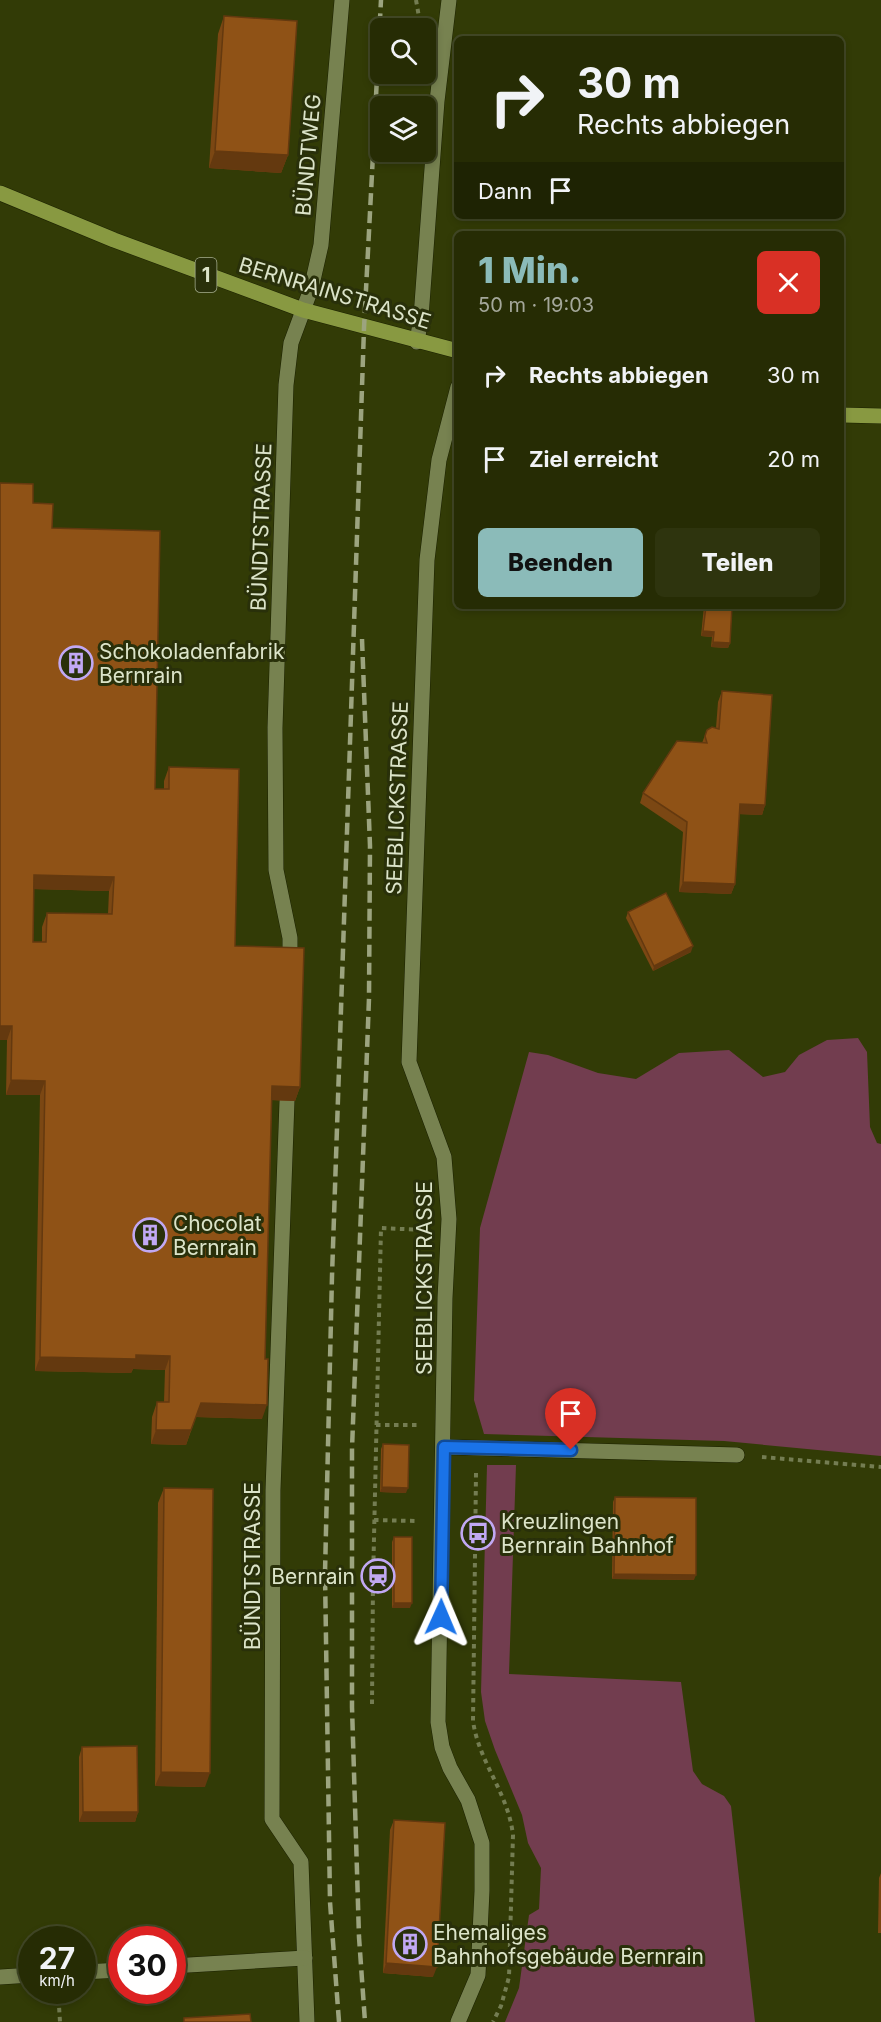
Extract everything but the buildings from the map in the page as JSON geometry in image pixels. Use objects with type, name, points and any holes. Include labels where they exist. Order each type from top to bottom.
[{"type":"main road","name":"BERNRAINSTRASSE","points":[[0,193],[114,240],[303,310],[454,350]]},
{"type":"main road","points":[[844,415],[881,416]]},
{"type":"street","name":"BÜNDTWEG","points":[[303,310],[311,289],[321,246],[342,0]]},
{"type":"street","points":[[417,342],[422,317],[437,100],[449,0]]},
{"type":"street","name":"BÜNDTSTRASSE","points":[[290,962],[290,938],[276,870],[275,728],[286,385],[291,343],[303,310]]},
{"type":"street","name":"SEEBLICKSTRASSE","points":[[454,402],[439,460],[427,560],[410,1062],[444,1157],[449,1219],[445,1298],[438,1722],[442,1747],[450,1768],[468,1800],[482,1843],[478,1975],[458,2022]]},
{"type":"street","name":"BÜNDTSTRASSE","points":[[287,1101],[273,1490],[272,1820],[301,1862],[307,2022]]},
{"type":"street","points":[[444,1447],[737,1455]]},
{"type":"street","points":[[186,1965],[305,1958]]},
{"type":"street","points":[[0,1977],[18,1976]]},
{"type":"path","points":[[372,1704],[381,1228],[428,1230]]},
{"type":"path","points":[[376,1425],[419,1425]]},
{"type":"path","points":[[477,1448],[473,1721],[475,1737],[510,1815],[513,1835],[509,1977],[501,2006],[492,2022]]},
{"type":"path","points":[[737,1455],[881,1467]]},
{"type":"path","points":[[374,1520],[417,1521]]},
{"type":"path","points":[[59,2004],[60,2022]]},
{"type":"shaded area","points":[[858,1038],[867,1052],[870,1127],[877,1143],[881,1144],[881,1456],[724,1441],[484,1434],[474,1400],[480,1228],[529,1052],[548,1055],[598,1073],[636,1079],[679,1053],[729,1050],[763,1077],[785,1072],[799,1055],[827,1040]]},
{"type":"shaded area","points":[[487,1465],[516,1465],[509,1674],[681,1682],[693,1771],[702,1784],[724,1796],[731,1806],[755,2022],[505,2022],[519,1988],[529,1915],[539,1909],[541,1868],[528,1843],[522,1815],[485,1721],[481,1692]]},
{"type":"railway","points":[[339,2022],[330,1902],[325,1573],[332,1276],[364,328],[381,0]]},
{"type":"railway","points":[[362,639],[370,846],[369,998],[352,1449],[352,1707],[359,1937],[365,2022]]},
{"type":"place","name":"Schokoladenfabrik Bernrain","points":[[76,663]]},
{"type":"place","name":"Chocolat Bernrain","points":[[150,1235]]},
{"type":"place","name":"Kreuzlingen Bernrain Bahnhof","points":[[478,1533]]},
{"type":"place","name":"Bernrain","points":[[378,1576]]},
{"type":"place","name":"Ehemaliges Bahnhofsgebäude Bernrain","points":[[410,1944]]},
{"type":"route","points":[[441,1617],[444,1447],[571,1450]]}]
